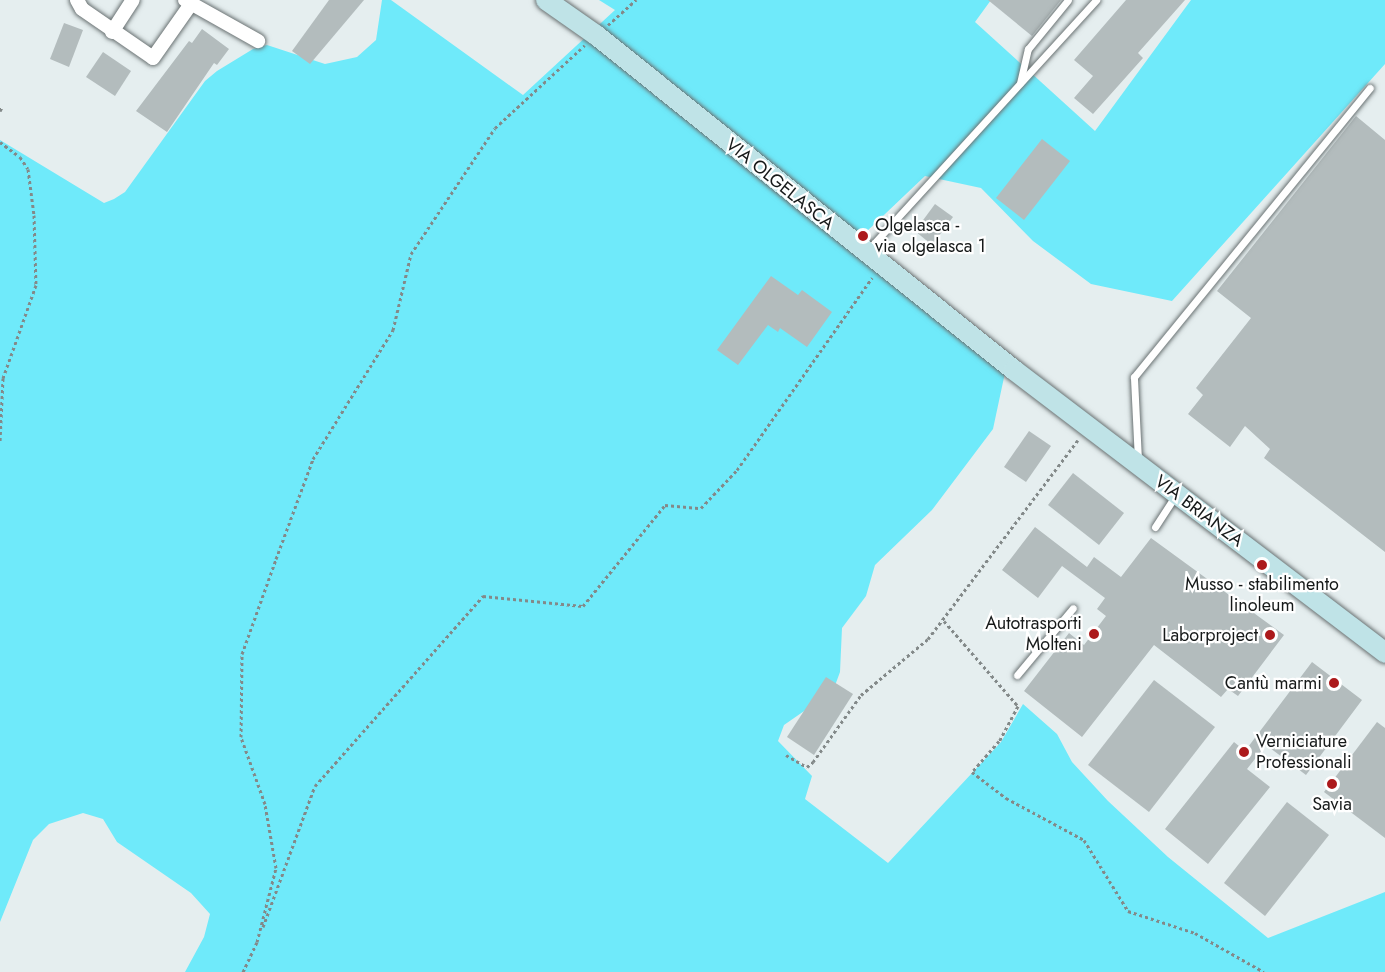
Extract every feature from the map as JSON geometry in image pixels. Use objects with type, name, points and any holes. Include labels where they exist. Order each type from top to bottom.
[{"type":"street","points":[[77,0],[82,9],[112,32],[153,58],[188,2],[258,41]]},
{"type":"street","points":[[112,32],[133,0]]},
{"type":"street","name":"VIA OLGELASCA","points":[[546,0],[596,35],[881,266],[1014,370]]},
{"type":"street","name":"VIA BRIANZA","points":[[1014,370],[1385,653]]},
{"type":"lane","points":[[1019,86],[1028,49],[1068,0]]},
{"type":"lane","points":[[865,253],[1096,0]]},
{"type":"lane","points":[[1139,465],[1134,377],[1370,88]]},
{"type":"lane","points":[[1155,527],[1177,494]]},
{"type":"lane","points":[[1017,675],[1073,608]]},
{"type":"path","points":[[257,942],[276,868],[265,804],[241,737],[242,654],[309,470],[393,330],[411,254],[495,128],[636,0]]},
{"type":"path","points":[[0,142],[20,157],[28,169],[34,215],[36,285],[3,378],[0,441]]},
{"type":"path","points":[[243,972],[257,942],[315,786],[483,596],[583,606],[665,505],[701,508],[737,470],[881,266]]},
{"type":"path","points":[[786,755],[807,767],[813,762],[861,695],[917,651],[944,621],[1088,426]]},
{"type":"path","points":[[944,621],[1018,706],[999,741],[972,772],[1006,798],[1084,840],[1128,911],[1195,933],[1264,972]]},
{"type":"shaded area","points":[[382,0],[391,0],[523,95],[615,10],[599,0],[991,0],[975,22],[1095,131],[1191,0],[1385,0],[1385,64],[1172,301],[1091,284],[1033,241],[981,188],[925,176],[865,233],[865,252],[1006,368],[993,429],[932,510],[875,565],[866,596],[842,628],[840,672],[833,691],[784,725],[778,741],[812,776],[805,799],[888,863],[1001,742],[1023,704],[1057,734],[1072,762],[1108,801],[1168,857],[1268,938],[1385,892],[1385,972],[185,972],[204,937],[210,914],[191,893],[117,842],[103,819],[83,813],[49,824],[33,840],[0,922],[0,140],[104,203],[125,192],[205,81],[217,71],[253,49],[267,45],[325,64],[357,57],[376,40]]},
{"type":"building","points":[[329,0],[364,0],[310,64],[292,51]]},
{"type":"building","points":[[988,0],[1061,0],[1032,36]]},
{"type":"building","points":[[1126,0],[1185,0],[1138,53],[1143,58],[1093,114],[1074,98],[1093,76],[1074,60]]},
{"type":"building","points":[[64,23],[83,30],[69,67],[50,59]]},
{"type":"building","points":[[202,29],[229,49],[217,65],[214,63],[167,132],[136,111],[189,41],[192,43]]},
{"type":"building","points":[[103,52],[131,71],[115,96],[86,77]]},
{"type":"building","points":[[1356,116],[1385,140],[1385,552],[1264,458],[1270,449],[1245,426],[1230,447],[1188,414],[1203,395],[1196,388],[1251,318],[1217,291]]},
{"type":"building","points":[[1042,139],[1070,161],[1024,220],[996,198]]},
{"type":"building","points":[[935,204],[953,217],[932,245],[915,231]]},
{"type":"building","points":[[771,276],[798,295],[802,290],[832,312],[807,347],[780,328],[778,332],[768,325],[738,365],[717,350]]},
{"type":"building","points":[[1029,431],[1051,446],[1026,482],[1004,467]]},
{"type":"building","points":[[1073,473],[1124,513],[1099,545],[1048,505]]},
{"type":"building","points":[[1035,527],[1087,567],[1094,557],[1121,577],[1151,538],[1284,635],[1238,696],[1228,689],[1221,697],[1154,645],[1082,737],[1024,691],[1069,633],[1084,645],[1106,616],[1097,609],[1105,598],[1062,566],[1038,598],[1002,570]]},
{"type":"building","points":[[1312,662],[1362,700],[1306,775],[1266,745],[1247,769],[1270,787],[1208,864],[1165,829],[1234,742],[1245,751]]},
{"type":"building","points":[[826,677],[853,694],[814,755],[787,737]]},
{"type":"building","points":[[1154,680],[1215,727],[1149,812],[1088,765]]},
{"type":"building","points":[[1377,722],[1385,728],[1385,838],[1324,792]]},
{"type":"building","points":[[1287,802],[1329,835],[1265,916],[1224,883]]},
{"type":"place","name":"Olgelasca - via olgelasca 1","points":[[863,236]]},
{"type":"place","name":"Musso - stabilimento linoleum","points":[[1262,565]]},
{"type":"place","name":"Autotrasporti Molteni","points":[[1094,634]]},
{"type":"place","name":"Laborproject","points":[[1270,635]]},
{"type":"place","name":"Cantù marmi","points":[[1334,683]]},
{"type":"place","name":"Verniciature Professionali","points":[[1244,752]]},
{"type":"place","name":"Savia","points":[[1332,784]]}]
